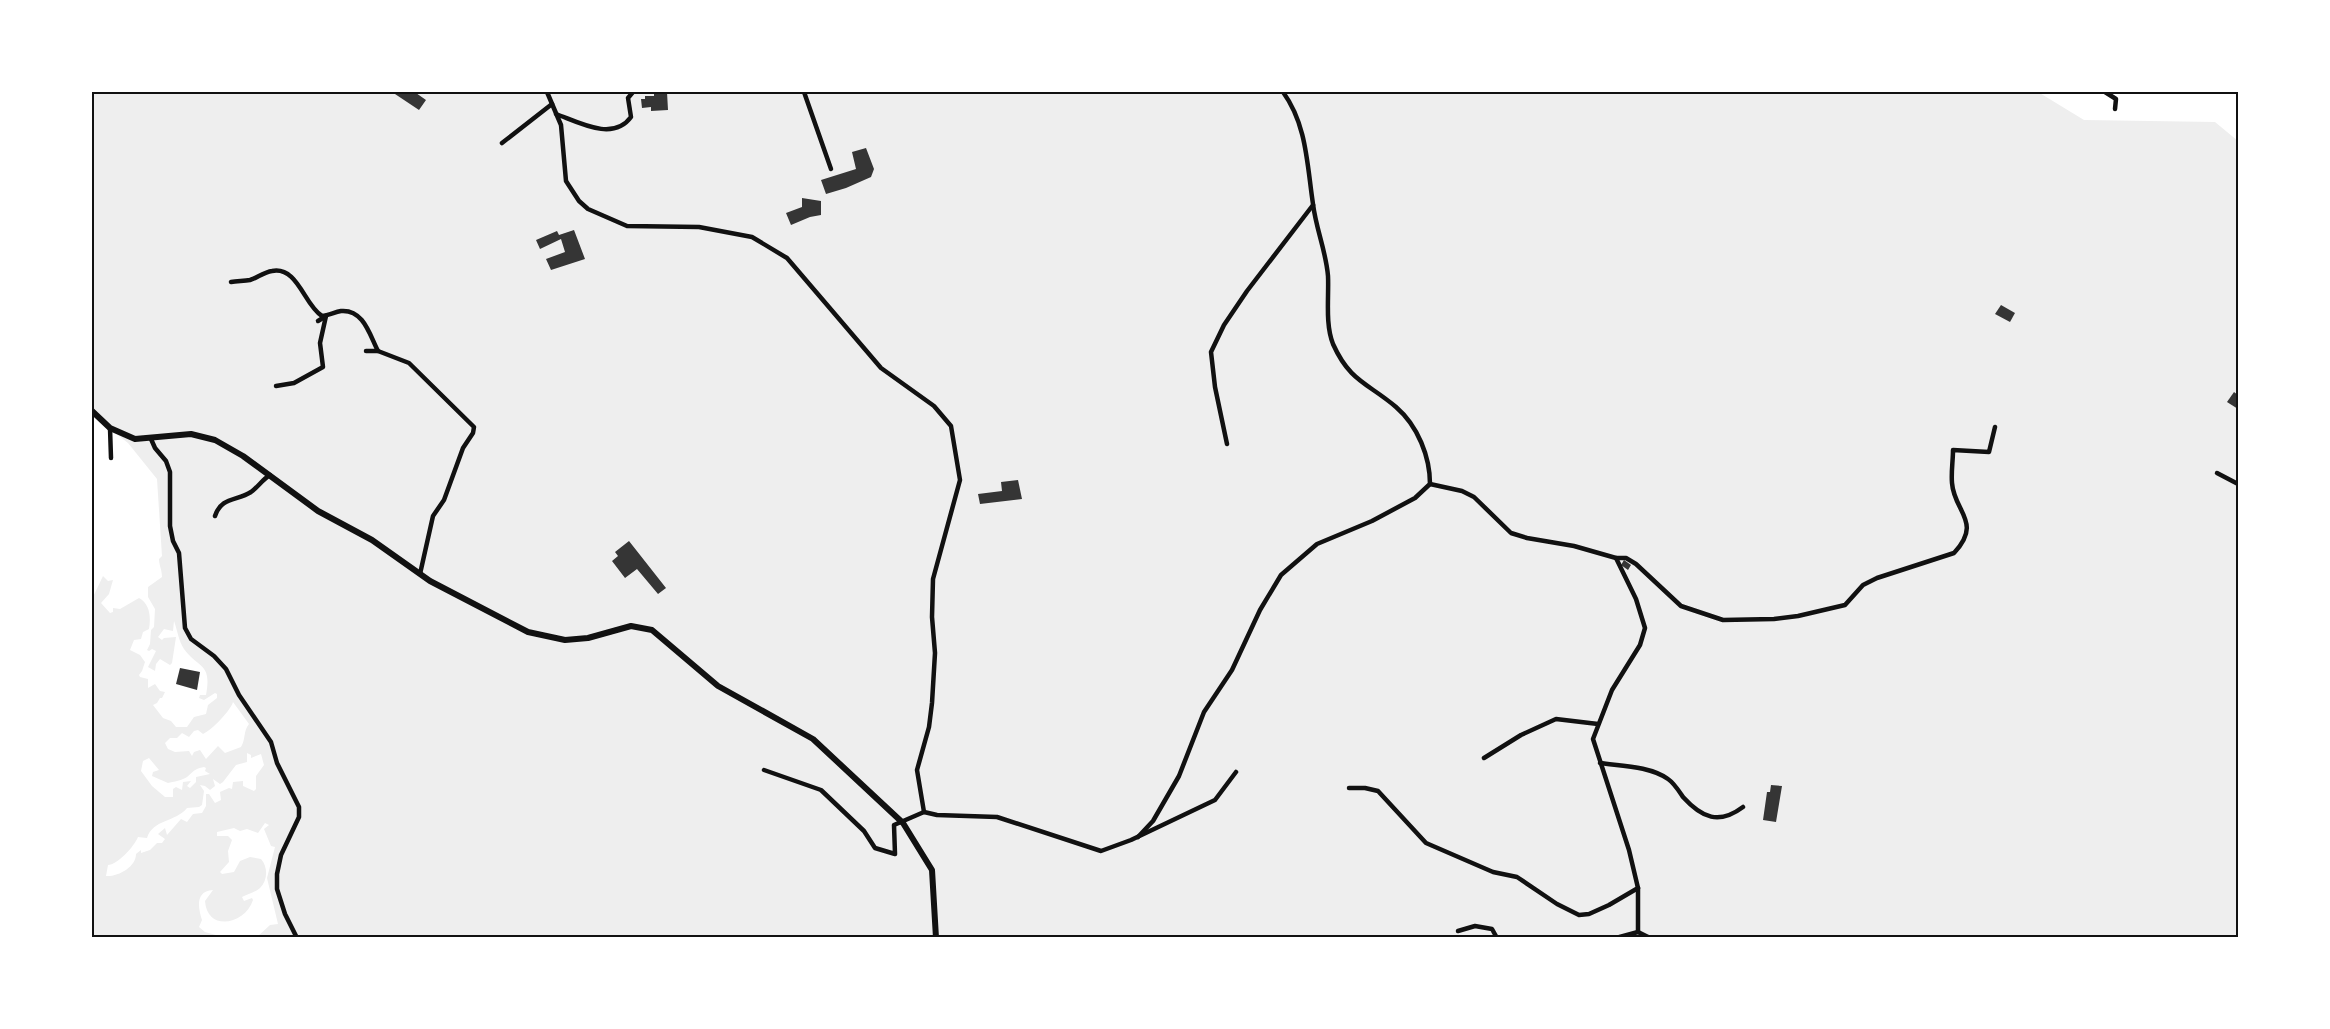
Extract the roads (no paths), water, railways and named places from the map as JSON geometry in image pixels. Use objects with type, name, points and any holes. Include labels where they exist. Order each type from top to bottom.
[{"type":"main road","points":[[92,411],[110,428],[135,439],[185,435],[205,436],[234,450],[318,511],[372,540],[428,581],[516,626],[553,639],[588,638],[631,626],[652,630],[718,686],[813,739],[903,823],[932,870],[936,938]]},
{"type":"street","points":[[547,92],[561,125],[566,181],[579,201],[588,209],[627,226],[699,227],[752,237],[787,258],[858,345],[881,368],[934,406],[951,426],[960,480],[933,579],[932,617],[935,653],[932,703],[929,727],[917,770],[924,812]]},
{"type":"street","points":[[556,114],[592,128],[616,127],[631,117],[628,98],[633,92]]},
{"type":"street","points":[[804,92],[831,169]]},
{"type":"street","points":[[1138,837],[1154,821],[1179,776],[1204,712],[1232,670],[1260,610],[1281,575],[1317,544],[1371,521],[1415,498],[1430,484],[1429,460],[1413,428],[1398,408],[1358,381],[1346,368],[1332,341],[1327,265],[1313,205],[1303,135],[1293,106],[1283,92]]},
{"type":"street","points":[[2106,92],[2116,99],[2115,109]]},
{"type":"street","points":[[502,143],[552,104]]},
{"type":"street","points":[[1227,444],[1215,387],[1211,352],[1224,325],[1247,291],[1313,205]]},
{"type":"street","points":[[231,282],[250,280],[271,271],[281,271],[289,275],[299,286],[313,309],[322,316],[326,316]]},
{"type":"street","points":[[318,321],[326,316],[345,311],[353,313],[365,324],[378,351]]},
{"type":"street","points":[[276,386],[294,383],[323,367],[320,343],[326,316]]},
{"type":"street","points":[[366,351],[378,351],[409,363],[444,401],[474,427],[444,500],[433,516],[420,574]]},
{"type":"street","points":[[1430,484],[1462,491],[1474,497],[1511,533],[1633,561],[1681,606],[1723,620],[1774,619],[1845,605],[1863,585],[1905,568],[1954,553],[1962,544],[1967,526],[1966,517],[1952,485],[1953,450],[1989,452],[1995,427]]},
{"type":"street","points":[[110,428],[111,458]]},
{"type":"street","points":[[151,439],[166,461],[170,472],[170,526],[173,541],[179,553],[184,628],[191,639],[214,656],[226,669],[239,695],[268,736],[277,763],[299,807],[299,817],[281,855],[277,874],[278,889],[285,914],[297,938]]},
{"type":"street","points":[[2217,473],[2238,484]]},
{"type":"street","points":[[215,516],[222,504],[229,499],[253,491],[270,475]]},
{"type":"street","points":[[1616,558],[1636,599],[1645,628],[1640,645],[1612,690],[1593,739],[1620,820],[1638,888],[1638,932]]},
{"type":"street","points":[[1484,758],[1521,735],[1556,719],[1598,724]]},
{"type":"street","points":[[1600,763],[1652,771],[1669,779],[1690,804],[1706,817],[1730,818],[1743,807]]},
{"type":"street","points":[[764,770],[821,790],[864,831],[875,848],[895,854],[894,825],[903,823],[914,814],[924,812],[938,815],[997,817],[1099,850],[1138,837],[1215,800],[1236,772]]},
{"type":"street","points":[[1349,788],[1378,791],[1426,843],[1493,872],[1517,877],[1557,904],[1579,915],[1589,914],[1609,905],[1638,888]]},
{"type":"street","points":[[1458,931],[1475,927],[1492,929],[1497,938]]},
{"type":"street","points":[[1616,938],[1638,932],[1650,938]]}]
